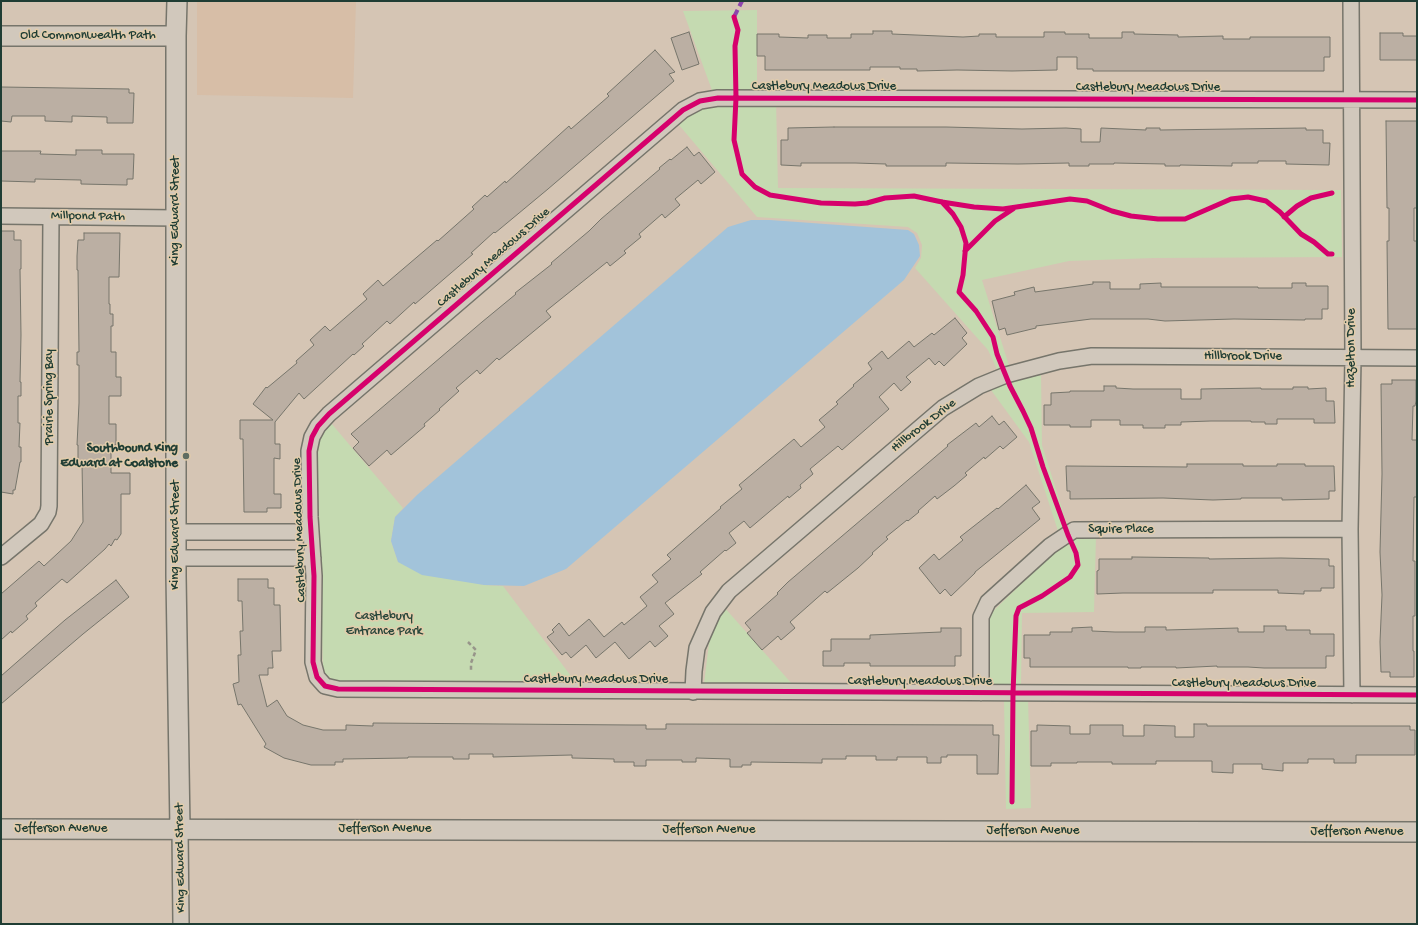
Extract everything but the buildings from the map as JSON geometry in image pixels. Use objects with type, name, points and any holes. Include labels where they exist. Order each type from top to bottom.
[{"type":"street","name":"King Edward Street","points":[[177,1],[176,558],[181,924]]},
{"type":"street","name":"Hazelton Drive","points":[[1352,1],[1353,358],[1350,529],[1352,695]]},
{"type":"street","name":"Old Commonwealth Path","points":[[1,36],[176,36]]},
{"type":"street","name":"Castlebury Meadows Drive","points":[[1417,100],[718,98],[700,101],[677,115],[335,408],[318,426],[312,437],[309,451],[310,532],[313,558],[313,662],[317,678],[325,686],[338,689],[1417,696]]},
{"type":"street","name":"Millpond Path","points":[[1,216],[176,218]]},
{"type":"street","name":"Prairie Spring Bay","points":[[1,557],[41,524],[48,512],[49,506],[52,217]]},
{"type":"street","name":"Hillbrook Drive","points":[[693,692],[697,648],[712,612],[729,591],[943,408],[979,386],[1006,375],[1059,361],[1092,356],[1417,358]]},
{"type":"street","name":"Squire Place","points":[[981,693],[981,617],[988,602],[1050,546],[1074,530],[1350,529]]},
{"type":"street","points":[[176,532],[310,532]]},
{"type":"street","points":[[176,558],[313,558]]},
{"type":"street","name":"Jefferson Avenue","points":[[1,828],[1417,832]]},
{"type":"path","points":[[468,642],[476,650],[471,663],[471,671]]},
{"type":"shaded area","points":[[197,1],[356,1],[353,98],[197,95]]},
{"type":"green space","points":[[757,10],[757,93],[713,93],[683,11]]},
{"type":"green space","points":[[721,100],[776,101],[778,188],[1341,190],[1342,257],[1154,258],[1069,261],[982,280],[1011,372],[1000,376],[988,350],[915,268],[921,258],[922,245],[917,233],[908,227],[757,217],[679,125],[676,119]]},
{"type":"green space","points":[[1041,375],[1042,445],[1068,527],[1059,534],[1029,442],[991,390],[1008,382]]},
{"type":"green space","name":"Castlebury Entrance Park","points":[[331,423],[403,508],[395,517],[391,541],[398,562],[484,585],[503,586],[577,684],[340,687],[323,671],[317,452],[319,439],[324,428]]},
{"type":"green space","points":[[1075,532],[1096,535],[1094,612],[1022,613],[1021,686],[986,688],[986,618]]},
{"type":"green space","points":[[724,607],[793,685],[704,684],[710,635]]},
{"type":"green space","points":[[1028,698],[1031,808],[1006,809],[1004,699]]},
{"type":"water","points":[[751,220],[770,220],[908,230],[914,234],[919,245],[920,256],[904,280],[566,569],[524,586],[484,585],[422,575],[398,562],[391,541],[395,517],[417,495],[728,227]]},
{"type":"marked path","points":[[734,17],[742,1]]},
{"type":"cycle path","points":[[734,17],[738,30],[735,46],[736,98],[734,140],[742,174],[755,187],[770,195],[821,203],[855,204],[867,203],[885,198],[914,196],[974,207],[1003,209],[1070,199],[1087,201],[1112,211],[1131,216],[1158,219],[1185,219],[1231,199],[1248,197],[1266,201],[1280,212],[1301,234],[1314,242],[1328,254],[1332,254]]},
{"type":"cycle path","points":[[1417,100],[718,98],[700,101],[683,110],[329,414],[318,426],[312,437],[309,451],[310,517],[314,576],[313,662],[317,677],[325,686],[338,689],[1417,695]]},
{"type":"cycle path","points":[[1284,217],[1297,206],[1311,198],[1332,193]]},
{"type":"cycle path","points":[[942,202],[953,214],[961,227],[966,243],[963,275],[959,292],[976,311],[993,337],[997,354],[1010,386],[1031,428],[1043,467],[1076,553],[1078,565],[1070,577],[1042,596],[1019,608],[1016,616],[1013,693],[1012,802]]},
{"type":"cycle path","points":[[965,251],[995,221],[1013,209]]},
{"type":"place","name":"Southbound King Edward at Coalstone","points":[[186,456]]}]
